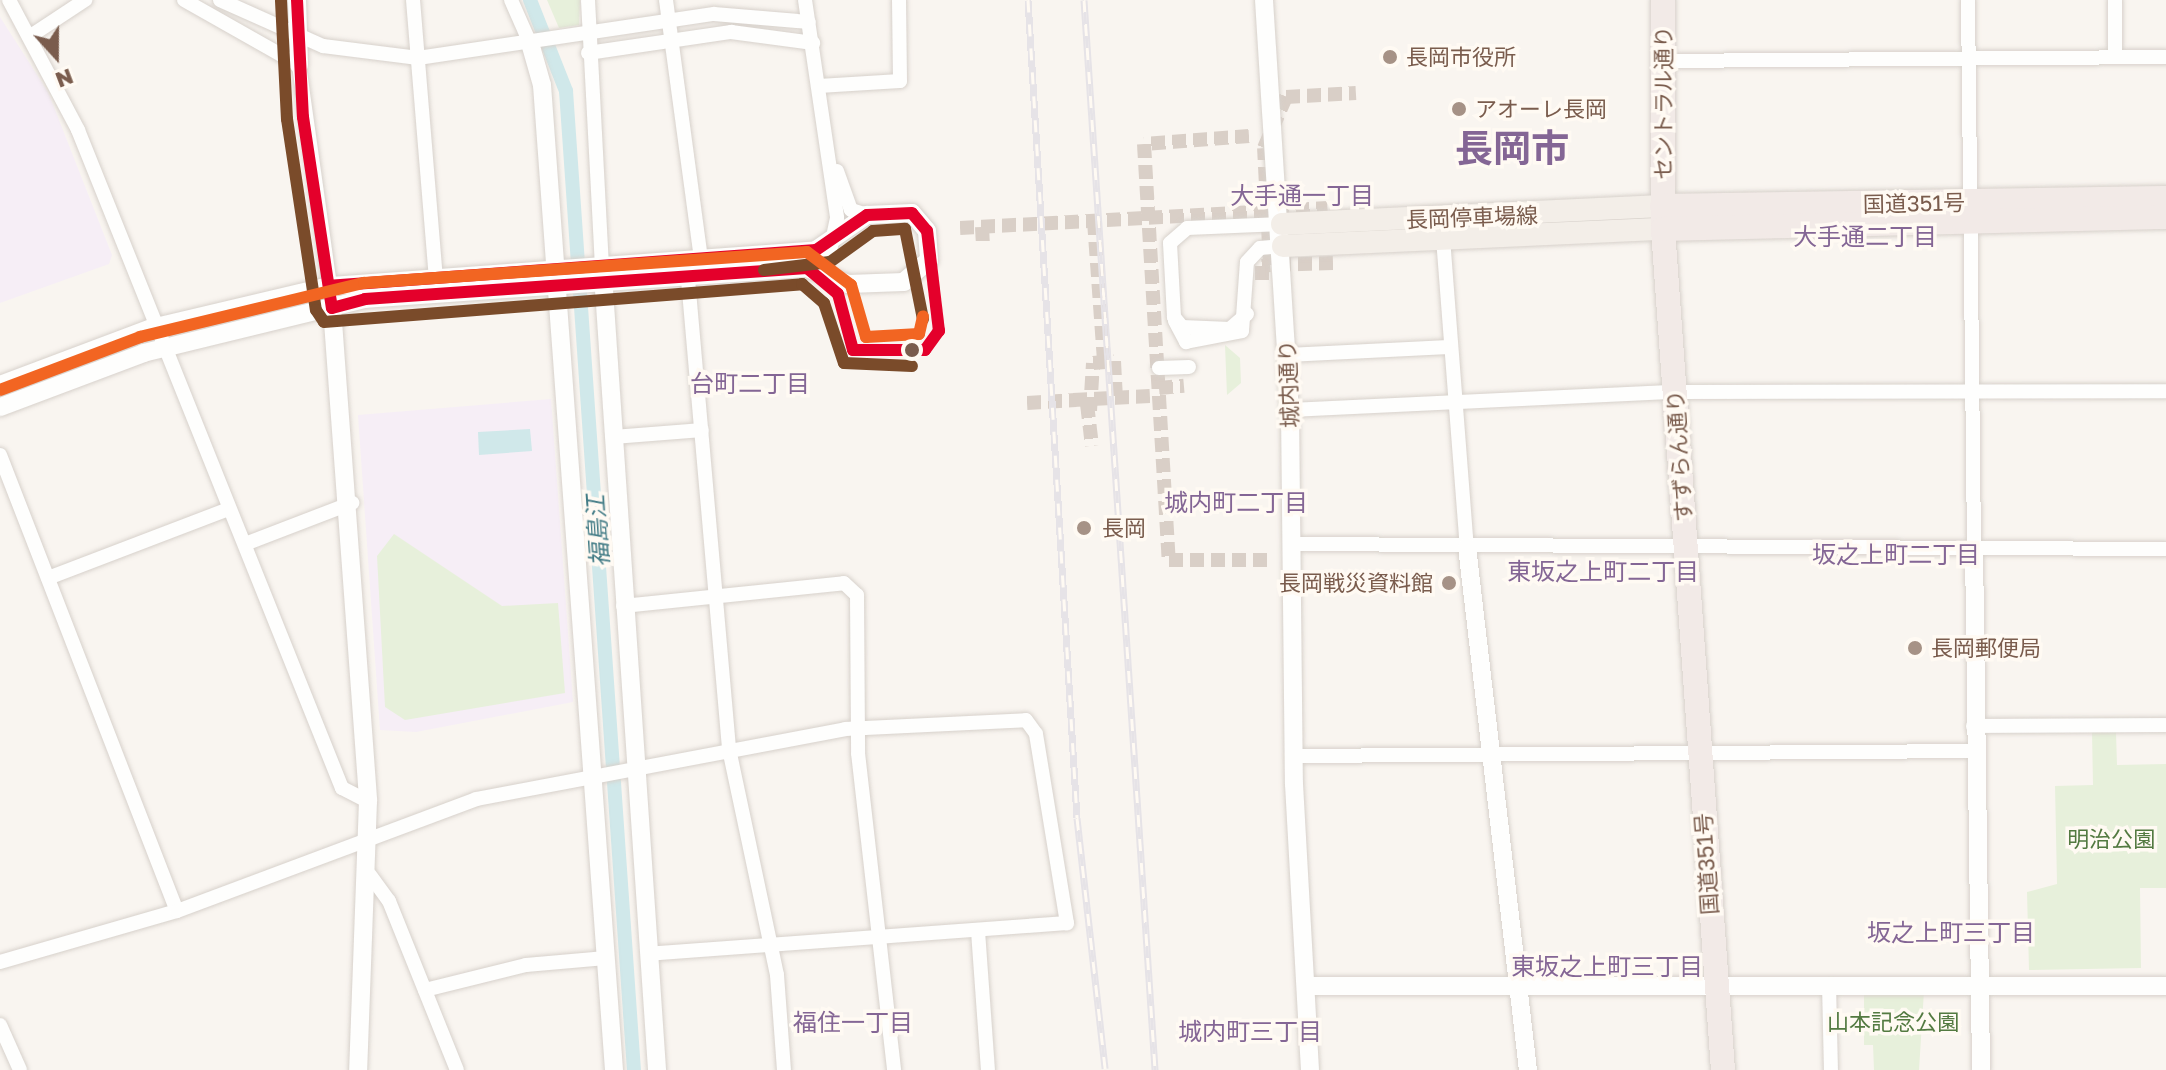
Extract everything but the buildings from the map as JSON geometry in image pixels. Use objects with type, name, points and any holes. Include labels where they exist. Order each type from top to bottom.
[{"type":"highway","name":"セントラル通り","points":[[1662,217],[1663,0]]},
{"type":"highway","name":"国道351号","points":[[1967,212],[2166,198]]},
{"type":"highway","name":"国道351号","points":[[1662,217],[1967,212],[2166,217]]},
{"type":"highway","name":"すずらん通り","points":[[1662,217],[1699,753]]},
{"type":"highway","name":"国道351号","points":[[1699,753],[1714,985],[1723,1070]]},
{"type":"main road","name":"長岡停車場線","points":[[1282,235],[1662,217]]},
{"type":"main road","name":"長岡停車場線","points":[[1282,235],[1443,238],[1662,217]]},
{"type":"street","points":[[9,0],[32,35],[78,130],[152,328],[245,544],[342,788],[368,801]]},
{"type":"street","points":[[32,35],[85,0]]},
{"type":"street","points":[[184,0],[299,65]]},
{"type":"street","points":[[220,0],[298,37],[418,58],[533,43],[668,19],[752,14],[809,22]]},
{"type":"street","points":[[297,0],[299,65],[330,286],[352,503],[370,875],[358,1070]]},
{"type":"street","points":[[413,0],[436,277]]},
{"type":"street","points":[[511,0],[533,43],[542,85],[599,774],[614,1070]]},
{"type":"street","points":[[588,0],[580,34],[588,53],[599,275],[614,437],[632,769],[657,1070]]},
{"type":"street","points":[[666,0],[692,265],[702,430],[729,749],[770,944],[784,1070]]},
{"type":"street","points":[[805,0],[829,161],[835,243]]},
{"type":"street","points":[[819,86],[900,81],[899,0]]},
{"type":"street","name":"城内通り","points":[[1264,0],[1282,235],[1290,410],[1294,756],[1310,1070]]},
{"type":"street","points":[[1968,0],[1967,212],[1974,548],[1972,751],[1981,1070]]},
{"type":"street","points":[[2115,0],[2115,56]]},
{"type":"street","points":[[588,53],[731,32],[813,43]]},
{"type":"street","points":[[1663,61],[1969,55],[2166,57]]},
{"type":"street","points":[[692,265],[807,268],[848,284],[917,278],[929,260],[919,218],[867,215],[851,210],[829,161]]},
{"type":"street","points":[[807,268],[867,215]]},
{"type":"street","points":[[1177,233],[1282,235],[1260,248],[1247,262],[1247,314],[1230,329],[1190,331],[1174,317],[1170,243],[1177,233]]},
{"type":"street","points":[[1443,238],[1453,400],[1467,547],[1528,1070]]},
{"type":"street","points":[[0,385],[152,328],[330,286],[436,277],[599,275],[692,265],[835,243]]},
{"type":"street","points":[[0,407],[162,348],[332,308],[560,277]]},
{"type":"street","points":[[1287,355],[1449,347]]},
{"type":"street","points":[[1159,368],[1185,370]]},
{"type":"street","points":[[1290,410],[1675,392],[2166,391]]},
{"type":"street","points":[[614,437],[702,430]]},
{"type":"street","points":[[0,455],[177,911]]},
{"type":"street","points":[[245,544],[352,503]]},
{"type":"street","points":[[48,578],[229,509]]},
{"type":"street","points":[[1291,544],[2166,549]]},
{"type":"street","points":[[623,606],[716,595],[852,588],[859,731],[894,1070]]},
{"type":"street","points":[[0,962],[177,911],[369,836],[476,799],[729,749],[859,731],[1026,720],[1036,734],[1067,923],[649,954]]},
{"type":"street","points":[[1973,726],[2166,725]]},
{"type":"street","points":[[1294,756],[1972,751]]},
{"type":"street","points":[[370,875],[389,901],[457,1070]]},
{"type":"street","points":[[978,931],[988,1070]]},
{"type":"street","points":[[425,990],[526,965],[606,958]]},
{"type":"street","points":[[1829,984],[1831,1070]]},
{"type":"street","points":[[1306,986],[2166,986]]},
{"type":"street","points":[[0,1025],[20,1070]]},
{"type":"shaded area","points":[[0,17],[48,92],[112,255],[109,264],[0,303]]},
{"type":"shaded area","points":[[551,399],[573,702],[416,732],[380,730],[358,415]]},
{"type":"green space","points":[[547,0],[580,0],[579,25],[559,28]]},
{"type":"green space","points":[[1225,345],[1240,358],[1241,383],[1227,395]]},
{"type":"green space","points":[[394,534],[502,606],[558,603],[565,693],[405,720],[385,707],[377,556]]},
{"type":"green space","name":"明治公園","points":[[2092,732],[2116,732],[2117,765],[2166,764],[2166,888],[2140,888],[2141,968],[2029,970],[2027,892],[2057,884],[2055,786],[2093,785]]},
{"type":"green space","name":"山本記念公園","points":[[1864,991],[1924,991],[1919,1070],[1874,1070],[1873,1045],[1864,1045]]},
{"type":"water","points":[[530,429],[532,451],[479,455],[478,432]]},
{"type":"waterway","name":"福島江","points":[[530,0],[566,91],[634,1070]]},
{"type":"tunnel","points":[[1333,263],[1270,265],[1264,148],[1286,97],[1356,93]]},
{"type":"tunnel","points":[[1249,136],[1144,144],[1169,560],[1267,560]]},
{"type":"tunnel","points":[[960,228],[1327,208]]},
{"type":"tunnel","points":[[1094,221],[1104,359]]},
{"type":"tunnel","points":[[982,227],[983,246]]},
{"type":"tunnel","points":[[1262,280],[1262,266],[1270,265]]},
{"type":"tunnel","points":[[1090,411],[1093,363],[1114,361],[1116,398]]},
{"type":"tunnel","points":[[1159,388],[1184,386]]},
{"type":"tunnel","points":[[1073,400],[1150,396]]},
{"type":"tunnel","points":[[1027,403],[1076,400]]},
{"type":"tunnel","points":[[1087,404],[1092,446]]},
{"type":"railway","points":[[1028,0],[1077,818],[1105,1068]]},
{"type":"railway","points":[[1084,0],[1155,1070]]},
{"type":"transit line","points":[[297,0],[303,117],[332,308],[365,299],[807,268],[838,294],[853,350],[925,350],[939,331],[927,231],[912,213],[867,215],[816,250],[330,286]]},
{"type":"transit line","points":[[281,1],[287,119],[316,310],[324,322],[802,284],[824,303],[844,363],[912,366]]},
{"type":"transit line","points":[[764,270],[830,262],[873,231],[905,229],[923,319]]},
{"type":"transit line","points":[[0,390],[140,337],[364,283],[807,252],[851,285],[866,337],[919,334],[923,316]]},
{"type":"place","name":"長岡市役所","points":[[1390,57]]},
{"type":"place","name":"アオーレ長岡","points":[[1459,109]]},
{"type":"place","name":"長岡","points":[[1084,528]]},
{"type":"place","name":"長岡戦災資料館","points":[[1449,583]]},
{"type":"place","name":"長岡郵便局","points":[[1915,648]]},
{"type":"district","name":"長岡市","points":[[1512,148]]},
{"type":"district","name":"大手通一丁目","points":[[1302,195]]},
{"type":"district","name":"大手通二丁目","points":[[1865,236]]},
{"type":"district","name":"台町二丁目","points":[[750,383]]},
{"type":"district","name":"城内町二丁目","points":[[1236,502]]},
{"type":"district","name":"坂之上町二丁目","points":[[1896,554]]},
{"type":"district","name":"東坂之上町二丁目","points":[[1603,571]]},
{"type":"district","name":"坂之上町三丁目","points":[[1951,932]]},
{"type":"district","name":"東坂之上町三丁目","points":[[1607,966]]},
{"type":"district","name":"福住一丁目","points":[[853,1022]]},
{"type":"district","name":"城内町三丁目","points":[[1250,1031]]}]
